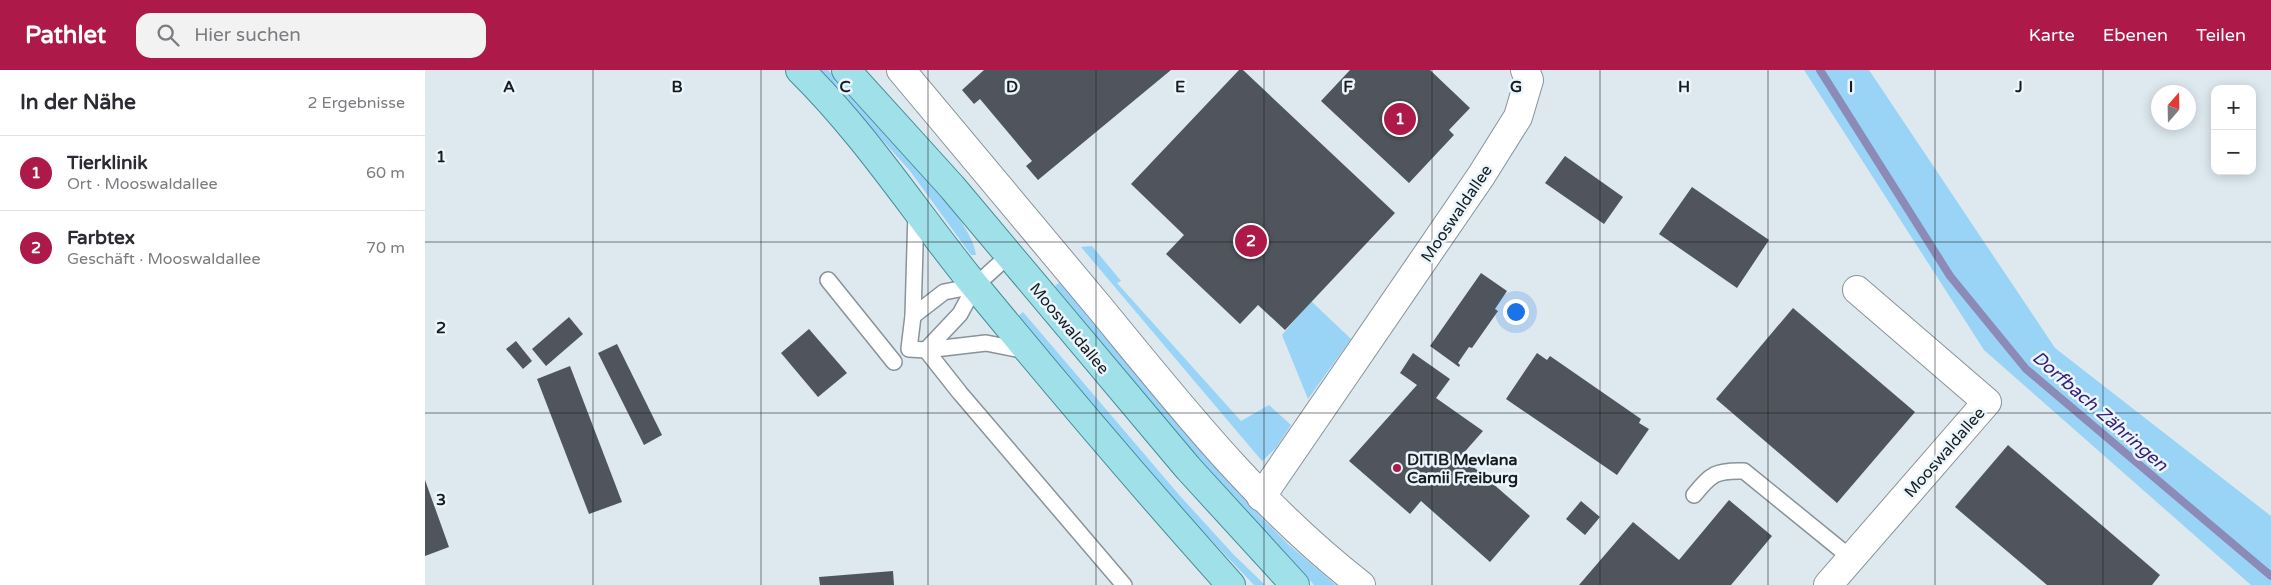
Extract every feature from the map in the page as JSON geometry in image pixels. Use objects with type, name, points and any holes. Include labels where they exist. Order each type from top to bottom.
[{"type":"main road","points":[[801,70],[867,145],[975,286],[1030,352],[1231,585]]},
{"type":"main road","name":"Mooswaldallee","points":[[846,70],[952,187],[1188,468],[1295,585]]},
{"type":"street","points":[[901,70],[1203,434],[1261,497],[1319,553],[1361,585]]},
{"type":"street","name":"Mooswaldallee","points":[[1261,497],[1481,176],[1518,117],[1529,80],[1525,70]]},
{"type":"street","name":"Mooswaldallee","points":[[1828,585],[1987,402],[1857,290]]},
{"type":"lane","points":[[916,208],[913,316],[909,349],[927,350],[986,344],[1030,352]]},
{"type":"lane","points":[[927,350],[960,314],[975,286],[1009,255]]},
{"type":"lane","points":[[828,280],[894,362]]},
{"type":"lane","points":[[913,316],[944,292],[975,286]]},
{"type":"lane","points":[[927,350],[960,393],[1124,585]]},
{"type":"lane","points":[[1694,495],[1707,479],[1717,472],[1744,471],[1851,558]]},
{"type":"shaded area","points":[[820,70],[828,70],[913,160],[956,214],[970,237],[976,255],[971,255],[910,171]]},
{"type":"shaded area","points":[[1804,70],[1869,70],[2055,348],[2271,516],[2271,585],[2251,585],[1984,350]]},
{"type":"shaded area","points":[[1092,246],[1121,281],[1117,283],[1241,421],[1269,405],[1291,425],[1276,448],[1262,461],[1081,247]]},
{"type":"shaded area","points":[[1061,281],[1261,517],[1289,545],[1336,585],[1314,585],[1201,461],[1055,286]]},
{"type":"shaded area","points":[[1311,301],[1351,339],[1308,399],[1282,335]]},
{"type":"shaded area","points":[[1023,312],[1180,496],[1234,555],[1265,585],[1254,585],[1174,501],[1017,317]]},
{"type":"building","points":[[984,70],[1171,70],[1038,180],[1026,166],[1032,161],[980,99],[974,104],[962,90]]},
{"type":"building","points":[[1239,70],[1243,70],[1395,213],[1285,330],[1258,305],[1240,324],[1166,254],[1184,235],[1131,184]]},
{"type":"building","points":[[1350,70],[1430,70],[1470,108],[1449,130],[1454,135],[1409,183],[1321,101]]},
{"type":"building","points":[[1565,156],[1623,197],[1604,224],[1545,183]]},
{"type":"building","points":[[1692,187],[1769,240],[1737,288],[1659,234]]},
{"type":"building","points":[[1481,273],[1507,291],[1495,309],[1498,311],[1472,348],[1469,347],[1458,363],[1459,367],[1430,346]]},
{"type":"building","points":[[1793,308],[1915,412],[1837,503],[1716,399]]},
{"type":"building","points":[[569,317],[583,334],[546,366],[532,349]]},
{"type":"building","points":[[809,329],[847,373],[818,397],[781,353]]},
{"type":"building","points":[[516,341],[532,361],[523,369],[506,349]]},
{"type":"building","points":[[617,344],[662,435],[644,445],[598,353]]},
{"type":"building","points":[[1413,353],[1450,379],[1436,398],[1483,431],[1461,456],[1530,516],[1490,562],[1421,501],[1410,514],[1349,461],[1417,385],[1400,373]]},
{"type":"building","points":[[1537,353],[1547,360],[1550,356],[1641,419],[1639,423],[1649,429],[1617,475],[1506,399]]},
{"type":"building","points":[[570,366],[622,502],[589,514],[537,379]]},
{"type":"building","points":[[2008,445],[2160,575],[2152,585],[2047,585],[1955,507]]},
{"type":"building","points":[[425,480],[449,547],[425,556]]},
{"type":"building","points":[[1729,500],[1772,536],[1731,585],[1579,585],[1633,522],[1679,560]]},
{"type":"building","points":[[1581,501],[1600,517],[1585,535],[1566,519]]},
{"type":"building","points":[[893,571],[894,585],[820,585],[819,577]]},
{"type":"waterway","name":"Dorfbach Zähringen","points":[[1820,70],[1950,276],[2026,369],[2271,576]]},
{"type":"place","name":"Tierklinik","points":[[1400,119]]},
{"type":"place","name":"Farbtex","points":[[1251,241]]},
{"type":"place","name":"DITIB Mevlana Camii Freiburg","points":[[1397,468]]}]
